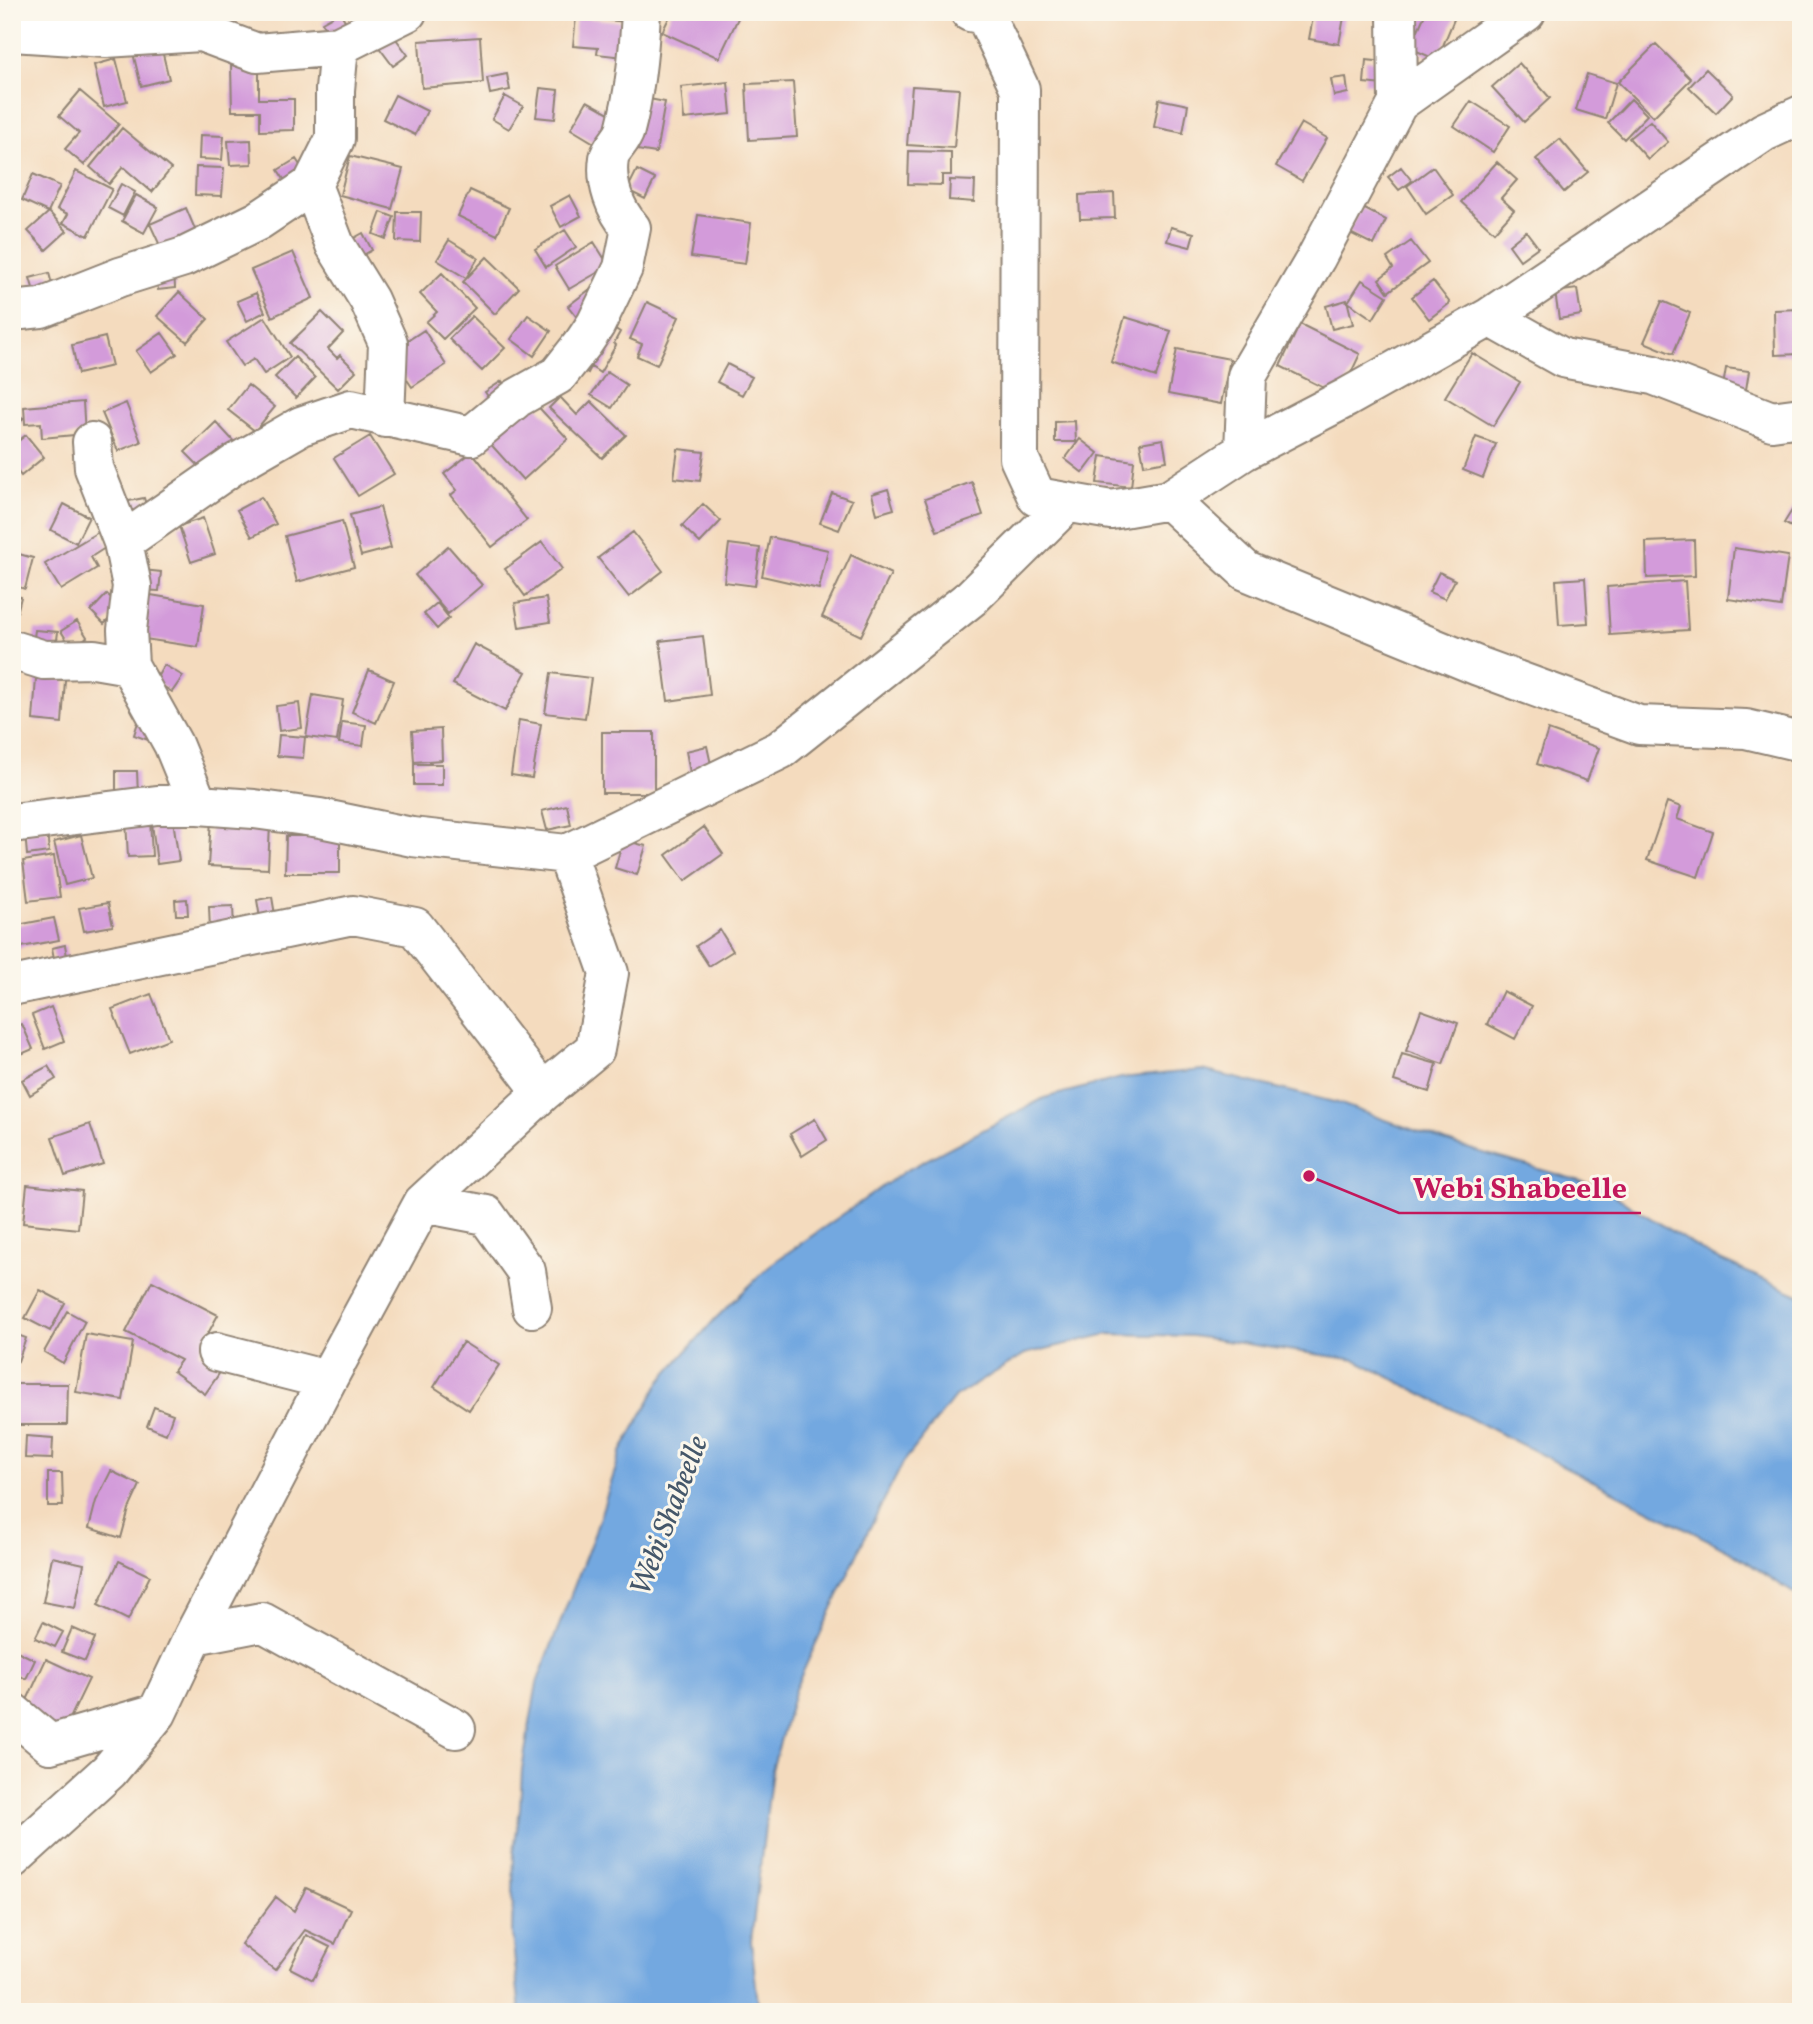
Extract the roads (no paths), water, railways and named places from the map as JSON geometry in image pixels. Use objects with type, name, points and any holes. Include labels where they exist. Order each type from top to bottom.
[{"type":"street","points":[[12,32],[106,38],[201,32],[257,52],[339,46],[407,12]]},
{"type":"street","points":[[123,542],[235,464],[301,426],[351,410],[471,436],[517,398],[558,375],[596,324],[623,268],[631,228],[621,217],[609,184],[609,156],[624,134],[639,55],[641,12]]},
{"type":"street","points":[[1397,12],[1398,103]]},
{"type":"street","points":[[1244,451],[1248,376],[1316,258],[1398,103],[1526,12]]},
{"type":"street","points":[[12,823],[157,805],[198,805],[320,818],[412,837],[567,854],[780,750],[971,598],[1060,510],[1037,497],[1019,458],[1020,89],[990,13]]},
{"type":"street","points":[[12,311],[41,308],[120,277],[184,257],[258,221],[312,185],[335,139],[335,90],[339,46]]},
{"type":"street","points":[[1037,497],[1111,510],[1169,500],[1244,451],[1346,398],[1490,317],[1764,132],[1801,115]]},
{"type":"street","points":[[312,185],[335,245],[369,300],[388,343],[385,418]]},
{"type":"street","points":[[1490,317],[1563,358],[1653,375],[1772,421],[1801,417]]},
{"type":"street","points":[[92,442],[93,467],[123,542],[132,586],[127,630],[129,665],[173,744],[198,805]]},
{"type":"street","points":[[1169,500],[1246,571],[1478,666],[1639,725],[1746,729],[1801,742]]},
{"type":"street","points":[[12,650],[44,660],[94,659],[129,665]]},
{"type":"street","points":[[12,1859],[109,1772],[157,1713],[194,1635],[327,1380],[424,1203],[543,1092],[595,1049],[609,973],[567,854]]},
{"type":"street","points":[[12,986],[353,915],[415,927],[543,1092]]},
{"type":"street","points":[[424,1203],[486,1214],[526,1272],[532,1308]]},
{"type":"street","points":[[217,1352],[327,1380]]},
{"type":"street","points":[[194,1635],[262,1622],[456,1728]]},
{"type":"street","points":[[12,1712],[50,1744],[157,1713]]},
{"type":"water","points":[[1202,1070],[1338,1103],[1456,1145],[1601,1187],[1711,1256],[1801,1296],[1801,1598],[1730,1551],[1356,1360],[1192,1336],[1108,1334],[1025,1354],[955,1397],[903,1463],[864,1539],[795,1689],[772,1770],[751,1941],[759,2012],[520,2012],[512,1934],[514,1850],[522,1769],[537,1683],[595,1532],[621,1452],[661,1380],[715,1319],[773,1263],[905,1171],[1044,1098],[1121,1078]]},
{"type":"place","name":"Webi Shabeelle","points":[[1309,1176]]}]
